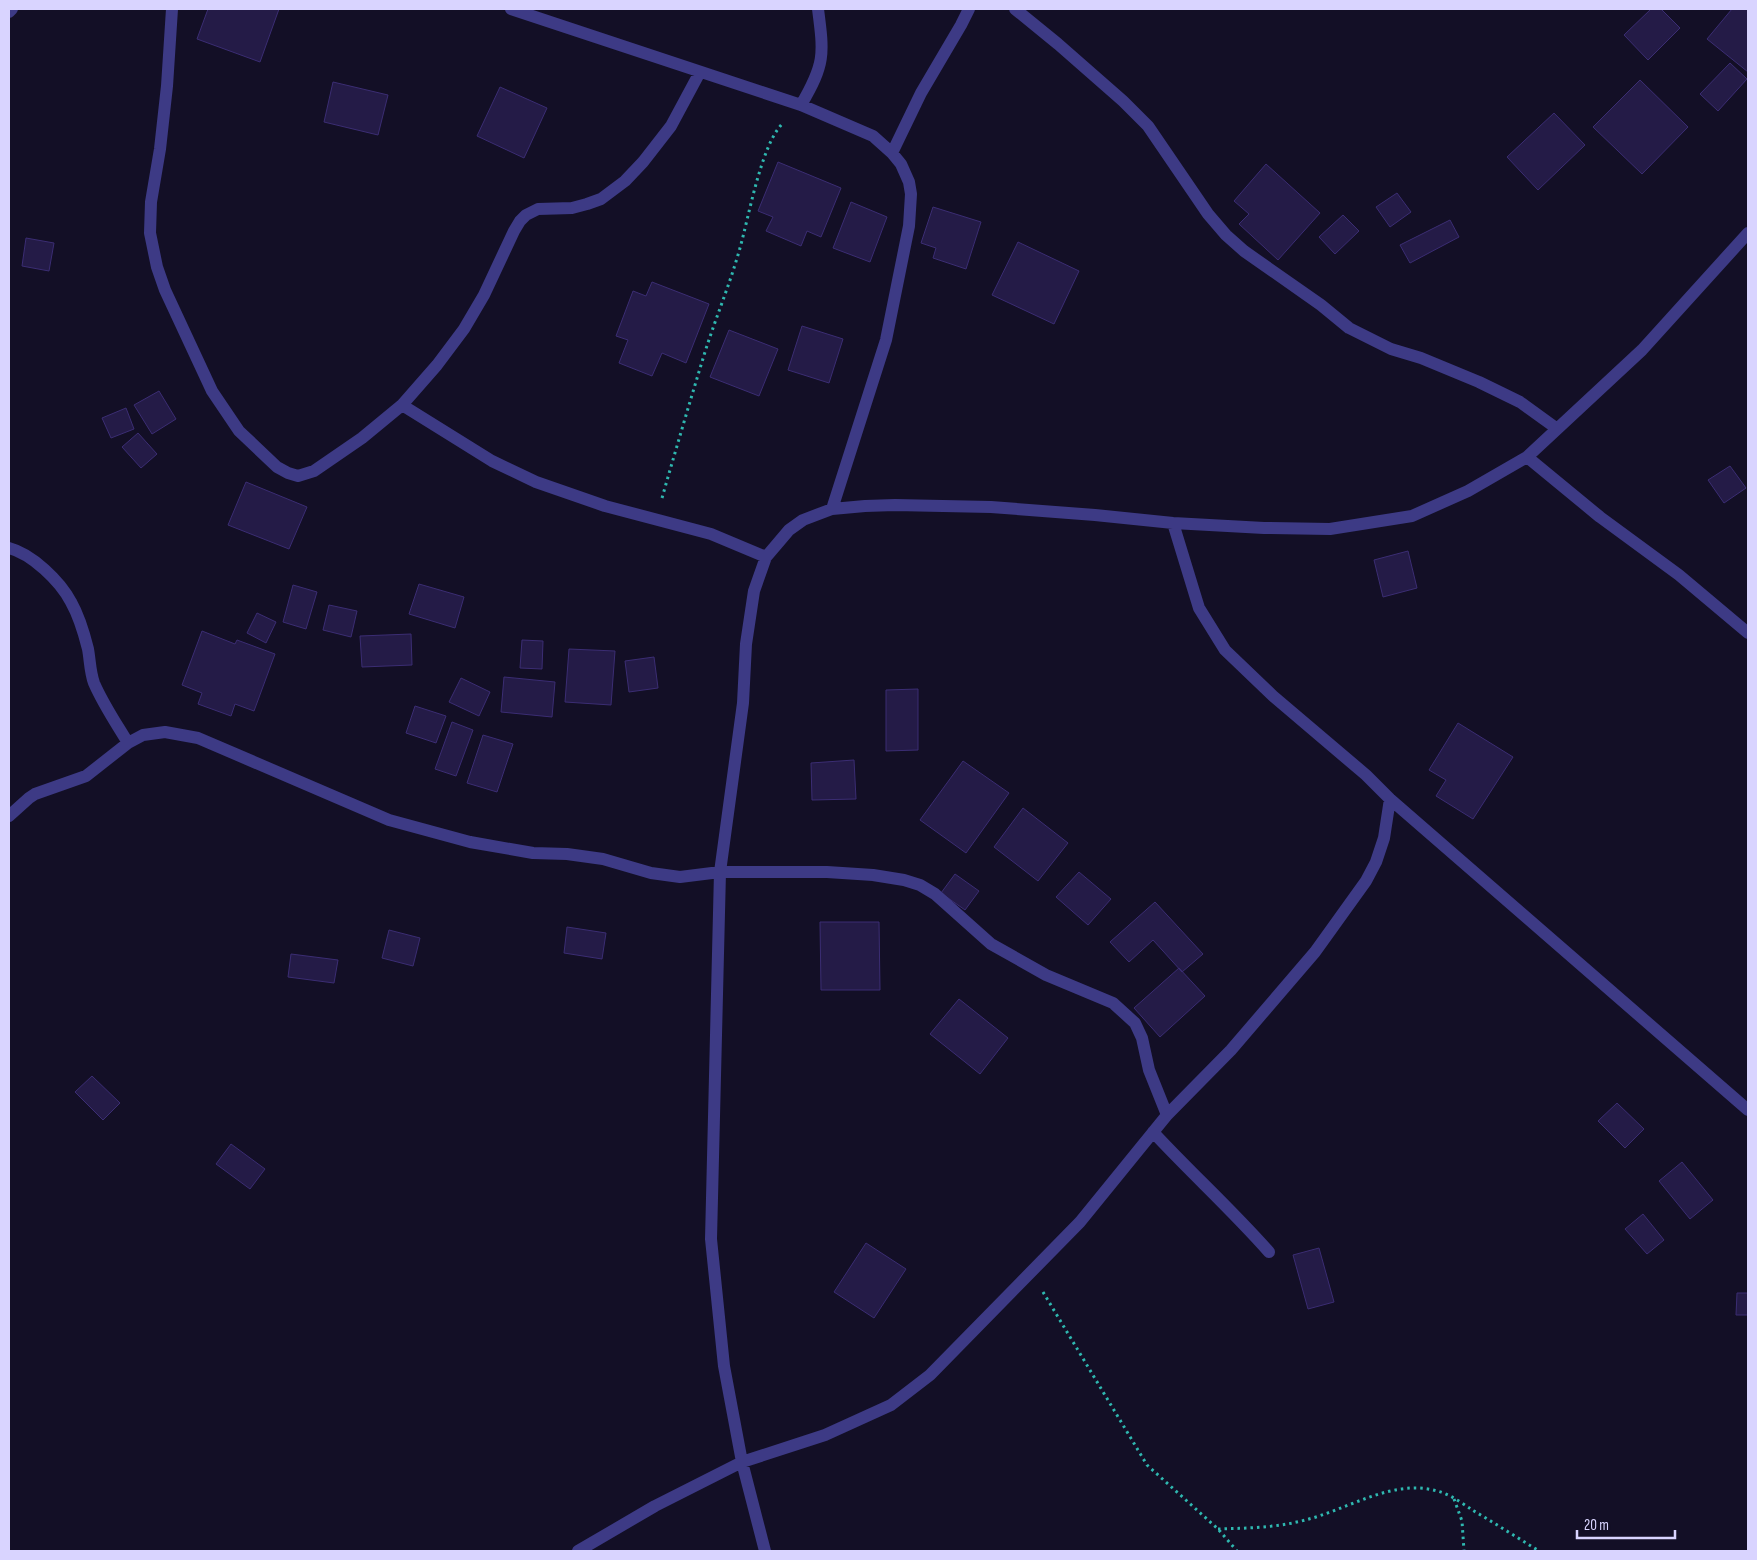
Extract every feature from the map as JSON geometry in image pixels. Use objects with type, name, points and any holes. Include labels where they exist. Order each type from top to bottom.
[{"type":"street","points":[[9,12],[12,9]]},
{"type":"street","points":[[172,9],[167,86],[160,149],[151,202],[150,232],[157,267],[212,391],[239,431],[277,467],[298,476],[314,471],[362,438],[402,405],[437,365],[464,329],[484,295],[520,221],[536,209],[572,208],[601,199],[611,193],[643,162],[671,126],[700,72]]},
{"type":"street","points":[[511,9],[800,105],[873,136],[892,153],[900,164],[911,194],[908,226],[886,340],[832,510]]},
{"type":"street","points":[[800,105],[815,80],[820,64],[822,46],[818,9]]},
{"type":"street","points":[[892,153],[921,93],[962,25],[969,9]]},
{"type":"street","points":[[1015,9],[1124,101],[1148,126],[1208,214],[1226,235],[1244,251],[1321,305],[1349,328],[1367,338],[1479,382],[1520,402],[1556,428]]},
{"type":"street","points":[[765,1551],[742,1462],[724,1366],[711,1239],[720,872],[742,712],[746,644],[754,592],[766,558],[789,530],[803,520],[832,510],[865,506],[991,507],[1095,515],[1173,524],[1264,528],[1330,529],[1412,516],[1468,490],[1526,456],[1642,350],[1748,234]]},
{"type":"street","points":[[402,405],[492,461],[536,482],[605,506],[711,534],[766,558]]},
{"type":"street","points":[[1526,456],[1600,517],[1679,575],[1748,633]]},
{"type":"street","points":[[1173,524],[1199,608],[1225,650],[1273,696],[1366,775],[1390,799],[1748,1110]]},
{"type":"street","points":[[9,548],[30,558],[53,577],[71,601],[80,622],[93,680],[128,743]]},
{"type":"street","points":[[9,816],[35,794],[90,773],[128,743],[143,735],[166,732],[191,736],[389,820],[470,842],[533,853],[567,854],[603,859],[651,873],[680,876],[720,872],[827,872],[873,875],[904,880],[926,888],[935,894],[991,944],[1039,971],[1113,1003],[1135,1023],[1142,1038],[1149,1070],[1167,1115]]},
{"type":"street","points":[[578,1551],[655,1506],[742,1462],[825,1435],[891,1405],[930,1375],[1080,1222],[1167,1115],[1231,1050],[1315,952],[1366,881],[1376,862],[1384,838],[1390,799]]},
{"type":"street","points":[[1153,1132],[1240,1219],[1269,1252]]},
{"type":"path","points":[[655,520],[705,351],[740,249],[768,148],[777,129],[800,105]]},
{"type":"path","points":[[1031,1272],[1147,1466],[1218,1529],[1237,1551]]},
{"type":"path","points":[[1218,1529],[1279,1526],[1307,1520],[1380,1494],[1422,1488],[1438,1491],[1454,1498],[1539,1551]]},
{"type":"path","points":[[1454,1498],[1462,1521],[1464,1551]]},
{"type":"building","points":[[208,9],[279,9],[260,62],[197,39]]},
{"type":"building","points":[[1651,9],[1661,9],[1680,28],[1648,60],[1624,35]]},
{"type":"building","points":[[1732,9],[1748,9],[1748,72],[1707,39]]},
{"type":"building","points":[[1730,63],[1747,79],[1718,111],[1700,94]]},
{"type":"building","points":[[1640,80],[1688,127],[1642,174],[1593,127]]},
{"type":"building","points":[[333,82],[388,95],[378,135],[324,122]]},
{"type":"building","points":[[500,87],[547,108],[524,158],[477,136]]},
{"type":"building","points":[[1554,113],[1585,145],[1538,190],[1507,157]]},
{"type":"building","points":[[778,162],[841,188],[821,237],[807,231],[801,246],[766,231],[773,217],[758,211]]},
{"type":"building","points":[[1266,164],[1320,213],[1278,260],[1239,224],[1249,214],[1234,201]]},
{"type":"building","points":[[1397,193],[1411,212],[1390,227],[1376,207]]},
{"type":"building","points":[[851,202],[887,217],[870,262],[833,248]]},
{"type":"building","points":[[933,207],[981,222],[966,269],[933,258],[936,248],[921,243]]},
{"type":"building","points":[[1343,215],[1359,231],[1335,254],[1319,237]]},
{"type":"building","points":[[1450,220],[1459,237],[1410,263],[1400,245]]},
{"type":"building","points":[[26,238],[54,243],[49,271],[22,266]]},
{"type":"building","points":[[1018,242],[1079,271],[1054,324],[992,295]]},
{"type":"building","points":[[652,282],[709,304],[686,363],[662,353],[652,376],[619,363],[628,340],[616,336],[633,291],[646,296]]},
{"type":"building","points":[[802,326],[843,339],[829,383],[788,370]]},
{"type":"building","points":[[729,330],[778,349],[759,396],[710,377]]},
{"type":"building","points":[[159,391],[176,419],[152,434],[134,405]]},
{"type":"building","points":[[126,408],[134,429],[111,438],[102,418]]},
{"type":"building","points":[[138,433],[157,454],[141,468],[122,447]]},
{"type":"building","points":[[1730,466],[1746,488],[1724,503],[1708,480]]},
{"type":"building","points":[[246,482],[307,507],[289,549],[228,525]]},
{"type":"building","points":[[1408,551],[1417,588],[1383,597],[1374,560]]},
{"type":"building","points":[[419,584],[464,597],[455,628],[409,614]]},
{"type":"building","points":[[293,585],[317,592],[306,629],[283,622]]},
{"type":"building","points":[[329,605],[357,611],[351,637],[323,630]]},
{"type":"building","points":[[257,613],[276,622],[266,643],[247,633]]},
{"type":"building","points":[[202,631],[235,644],[237,640],[275,654],[254,711],[235,704],[231,716],[198,704],[202,693],[182,685]]},
{"type":"building","points":[[411,634],[412,665],[362,667],[360,636]]},
{"type":"building","points":[[522,640],[543,641],[542,669],[520,668]]},
{"type":"building","points":[[569,649],[615,651],[611,705],[565,702]]},
{"type":"building","points":[[654,657],[658,688],[629,692],[625,661]]},
{"type":"building","points":[[504,677],[555,682],[552,717],[501,712]]},
{"type":"building","points":[[461,678],[490,692],[479,716],[449,702]]},
{"type":"building","points":[[918,689],[918,750],[886,751],[886,690]]},
{"type":"building","points":[[415,706],[446,716],[436,743],[406,733]]},
{"type":"building","points":[[452,722],[473,730],[456,776],[435,769]]},
{"type":"building","points":[[1458,723],[1513,757],[1473,819],[1436,796],[1446,780],[1429,770]]},
{"type":"building","points":[[483,735],[513,744],[497,792],[467,783]]},
{"type":"building","points":[[854,760],[856,799],[812,800],[811,763]]},
{"type":"building","points":[[963,761],[1009,793],[966,853],[920,820]]},
{"type":"building","points":[[1023,808],[1068,843],[1038,881],[994,847]]},
{"type":"building","points":[[1079,872],[1111,899],[1088,925],[1056,897]]},
{"type":"building","points":[[955,874],[979,891],[965,910],[941,893]]},
{"type":"building","points":[[1155,902],[1203,954],[1182,972],[1153,940],[1129,962],[1110,942]]},
{"type":"building","points":[[820,922],[879,922],[880,990],[821,990]]},
{"type":"building","points":[[567,927],[606,933],[602,959],[564,953]]},
{"type":"building","points":[[389,930],[420,938],[413,966],[382,958]]},
{"type":"building","points":[[291,954],[338,960],[334,983],[288,977]]},
{"type":"building","points":[[1179,968],[1205,996],[1160,1037],[1134,1008]]},
{"type":"building","points":[[959,999],[1008,1038],[980,1074],[930,1034]]},
{"type":"building","points":[[92,1076],[120,1103],[103,1120],[75,1092]]},
{"type":"building","points":[[1617,1103],[1644,1129],[1625,1148],[1598,1121]]},
{"type":"building","points":[[231,1144],[265,1169],[250,1189],[216,1164]]},
{"type":"building","points":[[1682,1162],[1713,1200],[1690,1219],[1659,1181]]},
{"type":"building","points":[[1643,1214],[1664,1240],[1647,1254],[1625,1229]]},
{"type":"building","points":[[866,1243],[906,1269],[874,1318],[834,1292]]},
{"type":"building","points":[[1319,1248],[1334,1302],[1308,1309],[1293,1255]]},
{"type":"building","points":[[1737,1293],[1748,1293],[1748,1315],[1736,1315]]}]
